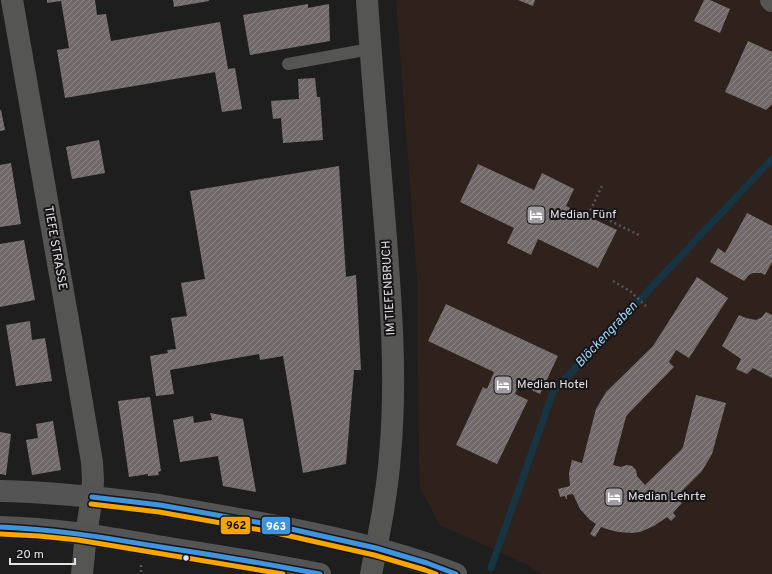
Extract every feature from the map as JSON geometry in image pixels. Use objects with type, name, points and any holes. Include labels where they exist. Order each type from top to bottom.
[{"type":"main road","points":[[0,491],[92,497],[160,505],[273,525],[376,548],[427,563],[456,574]]},
{"type":"main road","points":[[0,527],[28,528],[86,534],[320,574]]},
{"type":"street","name":"TIEFE STRASSE","points":[[12,0],[92,462],[92,497],[82,574]]},
{"type":"street","name":"IM TIEFENBRUCH","points":[[367,0],[388,268],[393,365],[393,410],[385,501],[370,574]]},
{"type":"lane","points":[[288,64],[370,49]]},
{"type":"path","points":[[602,186],[590,211],[639,235]]},
{"type":"path","points":[[613,281],[630,291],[646,306]]},
{"type":"shaded area","points":[[396,0],[772,0],[772,574],[543,574],[525,564],[440,525],[420,488],[417,278]]},
{"type":"building","points":[[47,0],[95,0],[97,15],[106,14],[111,41],[220,22],[228,69],[235,68],[242,109],[222,112],[215,72],[65,98],[57,50],[69,48],[61,1],[47,3]]},
{"type":"building","points":[[173,0],[209,0],[209,1],[174,7]]},
{"type":"building","points":[[518,0],[535,0],[533,6]]},
{"type":"building","points":[[704,0],[710,0],[730,9],[720,33],[694,21]]},
{"type":"building","points":[[308,4],[308,8],[329,4],[330,41],[250,55],[243,15]]},
{"type":"building","points":[[748,41],[772,52],[772,104],[766,110],[725,92]]},
{"type":"building","points":[[315,78],[317,97],[320,97],[323,140],[283,143],[281,118],[273,119],[271,101],[299,99],[298,79]]},
{"type":"building","points":[[0,110],[5,130],[0,131]]},
{"type":"building","points":[[99,140],[105,173],[72,179],[66,147]]},
{"type":"building","points":[[11,163],[21,224],[0,227],[0,165]]},
{"type":"building","name":"Median Fünf","points":[[478,164],[534,190],[542,173],[574,189],[566,206],[617,230],[598,268],[538,239],[531,255],[507,243],[514,228],[460,202]]},
{"type":"building","points":[[339,166],[346,277],[356,275],[361,370],[354,370],[346,464],[303,473],[283,356],[260,360],[259,354],[170,370],[174,394],[156,396],[150,356],[168,353],[167,350],[176,349],[171,318],[187,316],[181,283],[205,279],[190,191]]},
{"type":"building","points":[[747,213],[772,226],[772,262],[765,275],[761,273],[753,273],[744,281],[710,262],[718,248],[725,253]]},
{"type":"building","points":[[24,240],[35,300],[0,307],[0,244]]},
{"type":"building","points":[[697,277],[728,298],[689,358],[676,350],[669,362],[674,367],[628,414],[613,465],[621,467],[627,465],[632,466],[636,470],[637,476],[645,485],[683,447],[696,395],[726,403],[712,454],[702,471],[676,497],[682,503],[673,513],[676,516],[671,521],[667,517],[654,526],[640,532],[633,533],[618,532],[601,527],[595,537],[590,534],[596,524],[580,509],[573,494],[567,495],[567,499],[565,496],[560,497],[558,489],[570,486],[569,473],[572,460],[582,463],[596,409],[606,392],[653,346]]},
{"type":"building","name":"Median Hotel","points":[[446,304],[558,356],[540,394],[519,384],[515,394],[528,400],[497,464],[456,445],[483,387],[487,389],[494,372],[428,341]]},
{"type":"building","points":[[766,312],[772,315],[772,378],[753,368],[747,374],[736,369],[741,359],[722,346],[739,315],[756,320],[762,317]]},
{"type":"building","points":[[30,321],[32,340],[45,338],[52,381],[16,386],[6,325]]},
{"type":"building","points":[[150,397],[161,471],[158,472],[159,475],[148,476],[148,474],[129,477],[118,401]]},
{"type":"building","points":[[210,413],[243,419],[256,492],[223,486],[218,456],[180,462],[173,420],[193,416],[194,423],[212,420]]},
{"type":"building","points":[[53,421],[61,470],[32,475],[26,440],[38,438],[36,424]]},
{"type":"building","points":[[0,432],[11,434],[6,475],[0,474]]},
{"type":"waterway","name":"Blöckengraben","points":[[491,568],[553,392],[772,159]]},
{"type":"transit line","name":"963","points":[[92,497],[160,505],[273,525],[376,548],[427,563],[456,574]]},
{"type":"transit line","name":"962","points":[[91,504],[159,512],[272,532],[374,555],[436,574]]},
{"type":"transit line","name":"963","points":[[0,527],[101,537],[320,574]]},
{"type":"transit line","name":"962","points":[[0,534],[78,540],[283,574]]},
{"type":"place","name":"Median Fünf","points":[[536,215]]},
{"type":"place","name":"Median Hotel","points":[[503,385]]},
{"type":"place","name":"Median Lehrte","points":[[614,497]]}]
